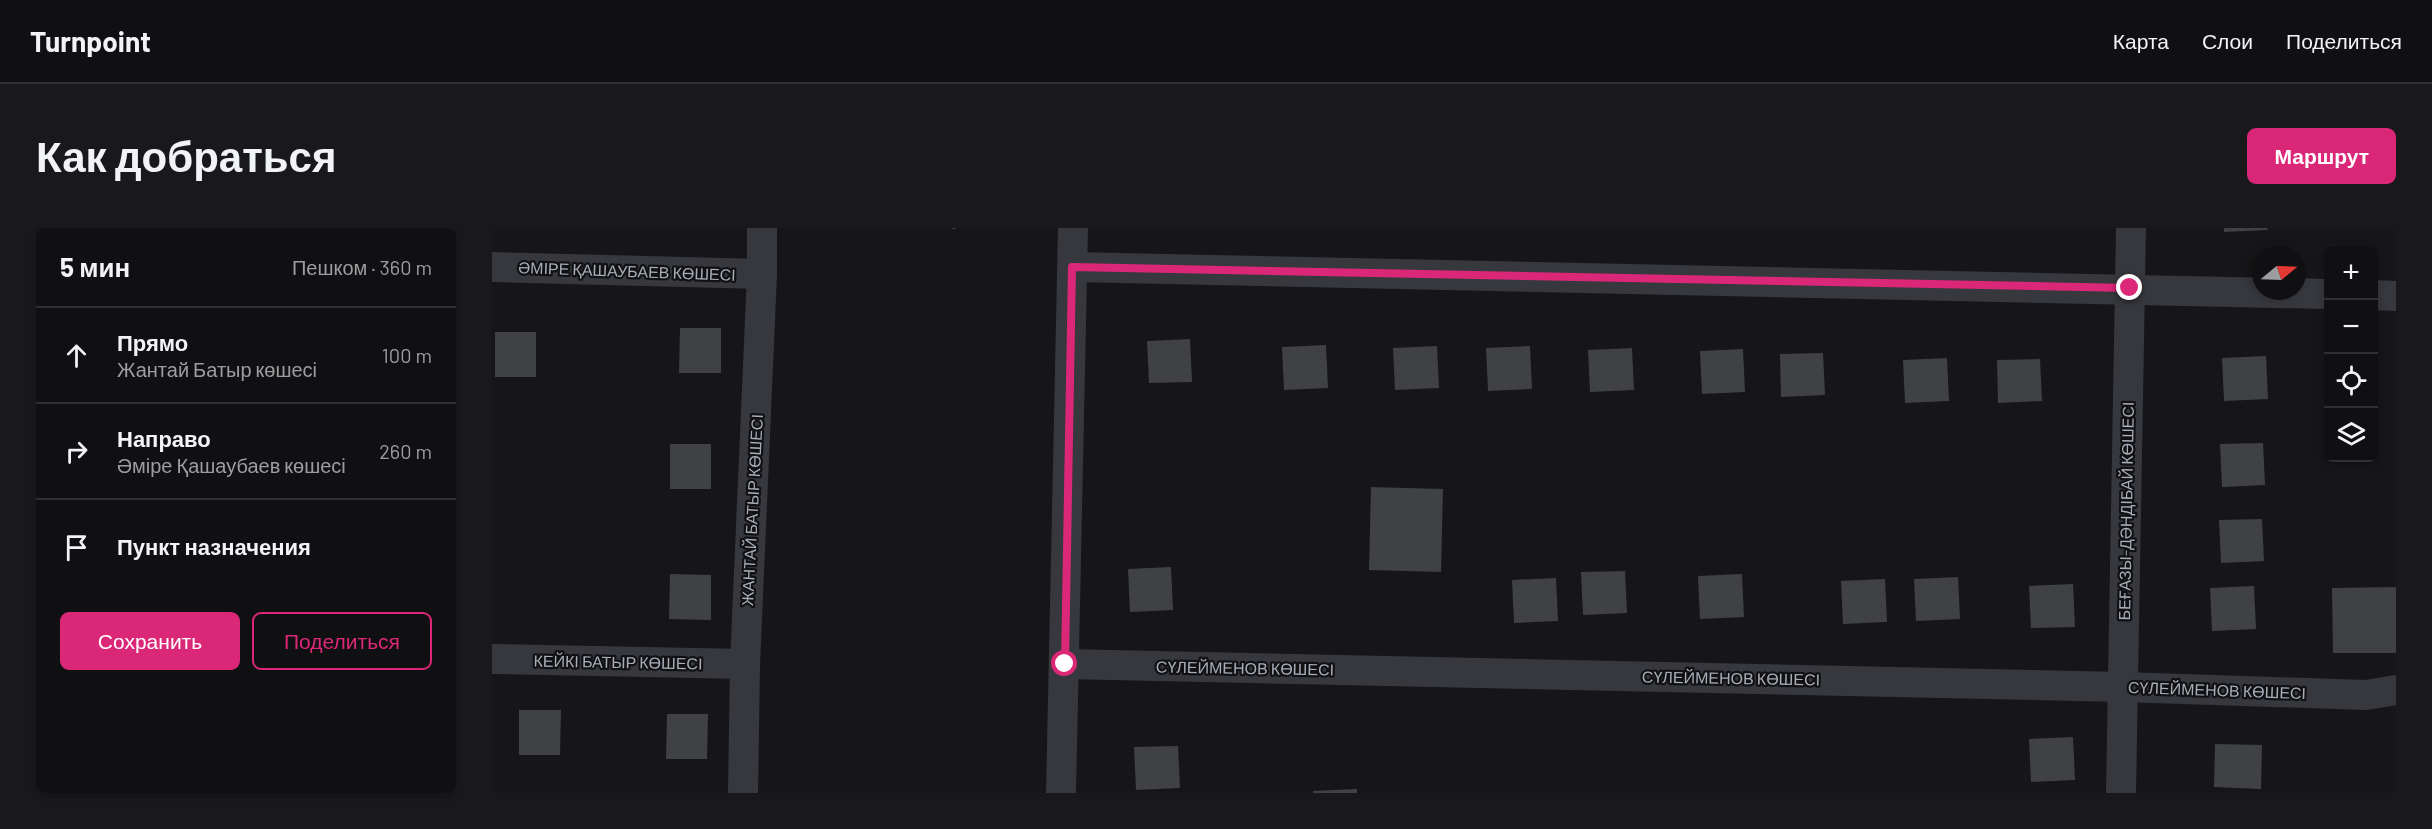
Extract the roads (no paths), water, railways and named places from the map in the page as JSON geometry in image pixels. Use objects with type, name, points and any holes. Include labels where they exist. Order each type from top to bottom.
[{"type":"street","name":"ЖАНТАЙ БАТЫР КӨШЕСІ","points":[[743,793],[744,664],[762,274],[762,228]]},
{"type":"street","points":[[1061,793],[1073,228]]},
{"type":"street","name":"БЕҒАЗЫ-ДӘНДІБАЙ КӨШЕСІ","points":[[2121,793],[2131,228]]},
{"type":"street","name":"ӘМІРЕ ҚАШАУБАЕВ КӨШЕСІ","points":[[492,267],[762,274]]},
{"type":"street","points":[[1072,267],[2324,294]]},
{"type":"street","points":[[2378,295],[2396,296]]},
{"type":"street","name":"КЕЙКІ БАТЫР КӨШЕСІ","points":[[492,659],[744,664]]},
{"type":"street","name":"СҮЛЕЙМЕНОВ КӨШЕСІ","points":[[1065,664],[2123,687],[2366,695],[2396,690]]}]
